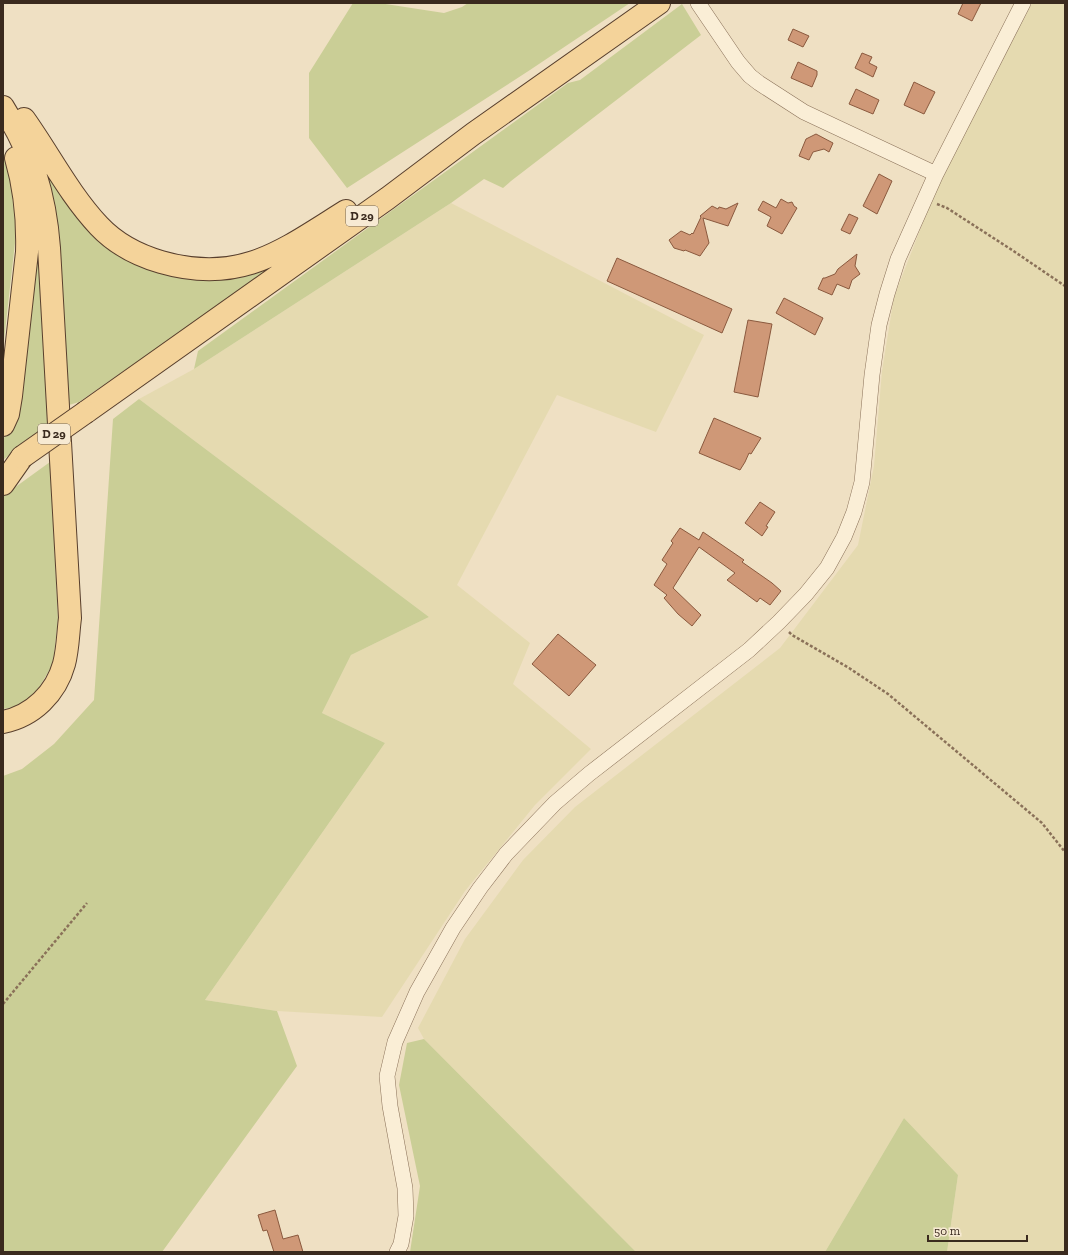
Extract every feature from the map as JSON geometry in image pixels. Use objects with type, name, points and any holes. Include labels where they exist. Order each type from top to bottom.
[{"type":"main road","name":"D 29","points":[[3,470],[388,198],[473,134],[659,3]]},
{"type":"main road","points":[[3,95],[19,112],[76,199],[100,227],[122,246],[137,254],[171,265],[208,270],[227,269],[246,265],[268,257],[299,240],[376,192],[440,148],[473,134]]},
{"type":"main road","points":[[3,107],[20,135],[30,157],[45,209],[49,248],[70,618],[64,663],[60,676],[55,685],[45,698],[32,710],[3,722]]},
{"type":"main road","points":[[3,127],[16,155],[22,178],[28,228],[27,252],[12,388],[8,414],[3,425]]},
{"type":"main road","points":[[3,484],[22,457]]},
{"type":"main road","points":[[3,732],[33,721],[54,704],[63,691],[73,668],[76,656],[76,637],[70,618]]},
{"type":"street","points":[[698,3],[738,62],[750,76],[759,83],[804,112],[936,174]]},
{"type":"street","points":[[397,1252],[406,1216],[405,1188],[390,1106],[387,1076],[395,1042],[416,992],[453,928],[480,888],[506,854],[555,803],[589,774],[749,650],[806,594],[827,568],[844,537],[854,512],[862,482],[872,375],[879,325],[898,259],[936,174],[1023,3]]},
{"type":"path","points":[[925,200],[947,208],[1065,286]]},
{"type":"path","points":[[779,622],[792,635],[849,668],[888,694],[1042,823],[1065,852]]},
{"type":"path","points":[[3,1004],[87,904]]},
{"type":"shaded area","points":[[1032,3],[1065,3],[1065,1252],[947,1252],[958,1175],[904,1118],[825,1252],[636,1252],[424,1039],[418,1028],[465,939],[523,860],[575,807],[780,648],[858,545],[874,466],[882,371],[894,297],[934,194]]},
{"type":"shaded area","points":[[451,203],[704,335],[656,432],[557,395],[457,585],[530,643],[513,684],[591,749],[535,805],[465,891],[382,1017],[277,1011],[205,1000],[385,743],[322,713],[351,655],[429,617],[139,399],[194,369]]},
{"type":"green space","points":[[353,3],[379,3],[444,13],[462,7],[468,3],[630,3],[530,70],[347,188],[309,138],[309,73]]},
{"type":"green space","points":[[682,4],[701,35],[503,188],[484,179],[451,203],[194,369],[198,351],[568,83],[580,80]]},
{"type":"green space","points":[[3,151],[13,189],[16,234],[3,349]]},
{"type":"green space","points":[[47,169],[125,258],[169,276],[206,279],[286,259],[79,402],[69,405],[64,397],[58,236]]},
{"type":"green space","points":[[37,212],[48,424],[3,460],[3,441],[10,423]]},
{"type":"green space","points":[[139,399],[429,617],[351,655],[322,713],[385,743],[205,1000],[277,1011],[297,1066],[162,1252],[3,1252],[3,776],[22,769],[54,744],[94,700],[113,419]]},
{"type":"green space","points":[[50,462],[58,619],[53,664],[37,691],[20,706],[3,709],[3,496]]},
{"type":"green space","points":[[424,1039],[636,1252],[410,1252],[420,1186],[399,1085],[407,1043]]},
{"type":"green space","points":[[904,1118],[958,1175],[947,1252],[825,1252]]},
{"type":"building","points":[[963,3],[981,3],[972,21],[958,14]]},
{"type":"building","points":[[793,29],[809,36],[803,47],[788,40]]},
{"type":"building","points":[[862,53],[872,57],[869,63],[877,67],[873,77],[855,68]]},
{"type":"building","points":[[798,62],[817,71],[812,87],[791,78]]},
{"type":"building","points":[[914,82],[935,92],[924,114],[904,105]]},
{"type":"building","points":[[856,89],[879,100],[873,114],[849,104]]},
{"type":"building","points":[[816,134],[833,143],[829,152],[824,149],[813,152],[809,160],[799,156],[806,139]]},
{"type":"building","points":[[879,174],[892,181],[877,214],[863,206]]},
{"type":"building","points":[[781,199],[788,203],[792,202],[797,208],[782,234],[767,226],[771,217],[758,210],[763,201],[776,208]]},
{"type":"building","points":[[738,203],[728,226],[703,218],[709,243],[700,256],[685,250],[674,248],[669,240],[681,231],[690,235],[692,233],[693,234],[701,217],[700,216],[712,206],[718,209],[719,207],[726,209]]},
{"type":"building","points":[[849,214],[858,218],[850,234],[841,230]]},
{"type":"building","points":[[857,254],[855,266],[860,274],[852,280],[849,289],[837,284],[832,295],[818,289],[823,278],[835,274],[838,269]]},
{"type":"building","points":[[617,258],[732,309],[722,333],[607,281]]},
{"type":"building","points":[[784,298],[823,318],[815,335],[776,313]]},
{"type":"building","points":[[748,320],[772,324],[758,397],[734,392]]},
{"type":"building","points":[[714,418],[761,438],[751,454],[749,453],[740,470],[699,453]]},
{"type":"building","points":[[760,502],[775,512],[766,526],[768,527],[762,536],[745,523]]},
{"type":"building","points":[[680,528],[699,540],[703,532],[744,560],[742,562],[781,591],[770,605],[760,598],[757,602],[727,580],[735,573],[699,547],[673,588],[701,615],[692,626],[678,614],[664,598],[667,595],[654,585],[667,564],[662,560],[673,543],[671,541]]},
{"type":"building","points":[[558,634],[596,665],[569,696],[532,664]]},
{"type":"building","points":[[275,1210],[283,1239],[298,1235],[303,1252],[274,1252],[267,1230],[263,1231],[258,1215]]}]
